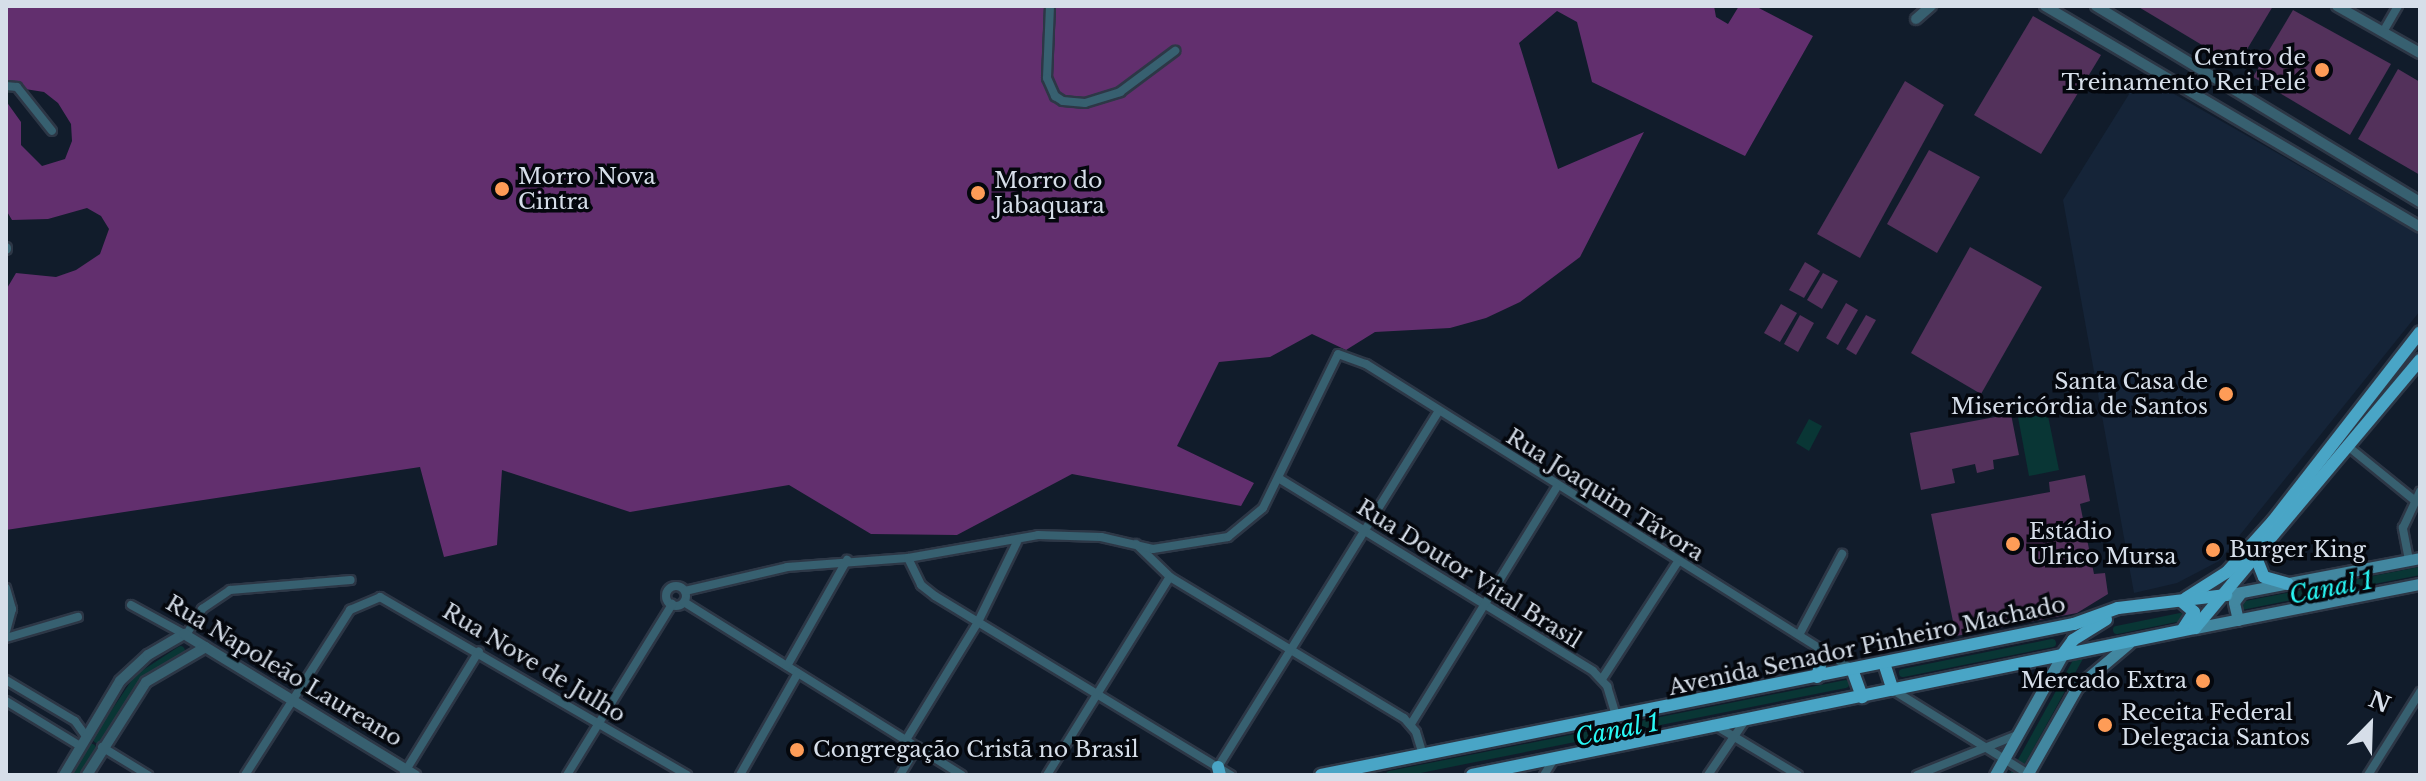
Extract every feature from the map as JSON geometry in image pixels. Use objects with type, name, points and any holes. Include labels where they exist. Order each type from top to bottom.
[{"type":"main road","points":[[2181,631],[2194,612],[2180,601],[2227,572],[2273,521],[2420,332]]},
{"type":"main road","points":[[2195,628],[2233,594],[2257,560],[2420,360]]},
{"type":"main road","name":"Avenida Senador Pinheiro Machado","points":[[1321,775],[2074,624],[2118,608],[2140,608],[2233,594],[2414,559]]},
{"type":"main road","points":[[2257,560],[2264,577],[2288,584]]},
{"type":"main road","name":"Avenida Senador Pinheiro Machado","points":[[1482,774],[1748,716],[1862,697],[2419,584]]},
{"type":"main road","points":[[2233,594],[2238,620]]},
{"type":"main road","points":[[1995,775],[2007,760],[2018,735],[2073,640],[2116,615],[2140,608]]},
{"type":"main road","points":[[2116,615],[2106,627],[2108,637],[2117,643]]},
{"type":"main road","points":[[2027,773],[2077,687],[2133,640]]},
{"type":"main road","points":[[1817,677],[1824,651]]},
{"type":"main road","points":[[1884,663],[1893,690]]},
{"type":"main road","points":[[1852,669],[1862,697]]},
{"type":"street","points":[[1050,6],[1047,78],[1055,96],[1063,101],[1085,103],[1120,92],[1175,51]]},
{"type":"street","points":[[1916,19],[1931,6]]},
{"type":"street","points":[[2045,6],[2420,227]]},
{"type":"street","points":[[2096,6],[2420,202]]},
{"type":"street","points":[[2337,6],[2420,53]]},
{"type":"street","points":[[2383,32],[2398,6]]},
{"type":"street","points":[[6,86],[17,87],[52,131]]},
{"type":"street","points":[[2341,179],[2351,163]]},
{"type":"street","name":"Rua Joaquim Távora","points":[[1280,479],[1338,354],[1366,364],[1556,488],[1852,669]]},
{"type":"street","points":[[908,558],[921,585],[1225,773],[1292,651],[1439,411]]},
{"type":"street","points":[[2350,448],[2417,496],[2403,528],[2414,559]]},
{"type":"street","points":[[567,775],[672,604],[668,590],[678,586],[685,591],[757,573],[847,560],[908,558],[1017,542],[1038,535],[1135,543],[1153,549],[1228,537],[1253,519],[1280,479]]},
{"type":"street","name":"Rua Doutor Vital Brasil","points":[[1280,479],[1602,679]]},
{"type":"street","points":[[1411,724],[1556,488]]},
{"type":"street","points":[[906,740],[978,622],[1017,542]]},
{"type":"street","points":[[1135,543],[1170,577],[1411,724],[1423,755]]},
{"type":"street","points":[[1799,635],[1842,554]]},
{"type":"street","points":[[787,666],[847,560]]},
{"type":"street","points":[[1617,718],[1602,679],[1677,563]]},
{"type":"street","points":[[1047,775],[1170,577]]},
{"type":"street","points":[[64,775],[128,672],[185,634],[202,609],[230,590],[351,580]]},
{"type":"street","points":[[6,588],[12,609],[6,631]]},
{"type":"street","points":[[684,602],[685,591]]},
{"type":"street","name":"Rua Nove de Julho","points":[[293,700],[358,602],[386,598],[687,775]]},
{"type":"street","points":[[672,604],[684,602],[962,775]]},
{"type":"street","name":"Rua Napoleão Laureano","points":[[131,605],[185,634],[408,773]]},
{"type":"street","points":[[6,638],[78,617]]},
{"type":"street","points":[[87,775],[146,682],[206,647]]},
{"type":"street","points":[[408,773],[479,651]]},
{"type":"street","points":[[740,775],[798,673]]},
{"type":"street","points":[[6,680],[75,721],[83,741]]},
{"type":"street","points":[[1893,690],[2027,773]]},
{"type":"street","points":[[2368,775],[2420,692]]},
{"type":"street","points":[[245,775],[293,700]]},
{"type":"street","points":[[6,701],[83,741],[102,747],[148,775]]},
{"type":"street","points":[[1708,775],[1748,716]]},
{"type":"street","points":[[1712,724],[1798,775]]},
{"type":"street","points":[[1917,775],[2018,735]]},
{"type":"street","points":[[900,775],[917,747]]},
{"type":"street","points":[[1544,775],[1555,758]]},
{"type":"shaded area","points":[[6,6],[1714,6],[1716,17],[1728,24],[1739,6],[1755,6],[1813,36],[1745,156],[1592,82],[1577,22],[1557,11],[1519,43],[1558,169],[1644,132],[1580,257],[1520,302],[1486,318],[1450,328],[1375,332],[1346,350],[1312,334],[1270,357],[1219,362],[1177,446],[1254,483],[1241,506],[1072,474],[957,535],[871,534],[789,485],[630,512],[502,470],[497,545],[444,557],[420,467],[6,530],[6,290],[16,273],[56,277],[76,270],[100,254],[109,229],[101,216],[87,208],[48,219],[12,220],[6,210],[6,101],[21,122],[21,145],[42,166],[65,159],[72,141],[71,124],[58,103],[44,92],[6,86]]},
{"type":"shaded area","name":"Centro de Treinamento Rei Pelé","points":[[2137,6],[2273,6],[2237,66]]},
{"type":"shaded area","name":"Centro de Treinamento Rei Pelé","points":[[2293,10],[2391,64],[2350,135],[2253,77]]},
{"type":"shaded area","points":[[2033,16],[2101,55],[2041,154],[1974,115]]},
{"type":"shaded area","points":[[2398,69],[2420,82],[2420,175],[2358,139]]},
{"type":"shaded area","name":"Santa Casa de Misericórdia de Santos","points":[[2141,75],[2420,235],[2420,311],[2219,561],[2177,583],[2134,593],[2063,200]]},
{"type":"shaded area","points":[[1905,81],[1944,105],[1860,258],[1817,234]]},
{"type":"shaded area","points":[[1929,150],[1980,177],[1937,253],[1887,224]]},
{"type":"shaded area","points":[[1970,247],[2042,287],[1981,394],[1911,353]]},
{"type":"shaded area","points":[[1805,262],[1820,271],[1804,298],[1789,290]]},
{"type":"shaded area","points":[[1823,273],[1838,281],[1822,309],[1807,300]]},
{"type":"shaded area","points":[[1846,303],[1858,310],[1838,345],[1826,338]]},
{"type":"shaded area","points":[[1781,304],[1797,313],[1780,342],[1764,333]]},
{"type":"shaded area","points":[[1800,315],[1814,323],[1798,352],[1784,344]]},
{"type":"shaded area","points":[[1866,315],[1876,320],[1856,355],[1846,349]]},
{"type":"shaded area","points":[[2047,411],[2059,470],[2029,476],[2018,417]]},
{"type":"shaded area","points":[[2011,414],[2019,455],[1993,460],[1994,469],[1977,473],[1975,464],[1952,469],[1955,483],[1921,490],[1910,433]]},
{"type":"shaded area","points":[[1809,419],[1822,426],[1809,451],[1796,443]]},
{"type":"shaded area","name":"Estádio Ulrico Mursa","points":[[2085,475],[2090,501],[2080,504],[2094,574],[2105,573],[2108,594],[2077,613],[1956,636],[1931,514],[2050,492],[2049,482]]},
{"type":"waterway","name":"Canal 1","points":[[2241,606],[2420,571]]},
{"type":"waterway","name":"Canal 1","points":[[2117,630],[2181,617]]},
{"type":"waterway","name":"Canal 1","points":[[1903,673],[2052,643]]},
{"type":"waterway","points":[[97,739],[138,678],[181,650]]},
{"type":"waterway","points":[[2014,775],[2081,654]]},
{"type":"waterway","name":"Canal 1","points":[[1390,775],[1845,684]]},
{"type":"waterway","points":[[77,775],[92,748]]},
{"type":"place","name":"Centro de Treinamento Rei Pelé","points":[[2322,70]]},
{"type":"place","name":"Morro Nova Cintra","points":[[502,189]]},
{"type":"place","name":"Morro do Jabaquara","points":[[978,193]]},
{"type":"place","name":"Santa Casa de Misericórdia de Santos","points":[[2226,394]]},
{"type":"place","name":"Estádio Ulrico Mursa","points":[[2013,544]]},
{"type":"place","name":"Burger King","points":[[2213,550]]},
{"type":"place","name":"Mercado Extra","points":[[2203,681]]},
{"type":"place","name":"Receita Federal Delegacia Santos","points":[[2105,725]]},
{"type":"place","name":"Congregação Cristã no Brasil","points":[[797,750]]}]
